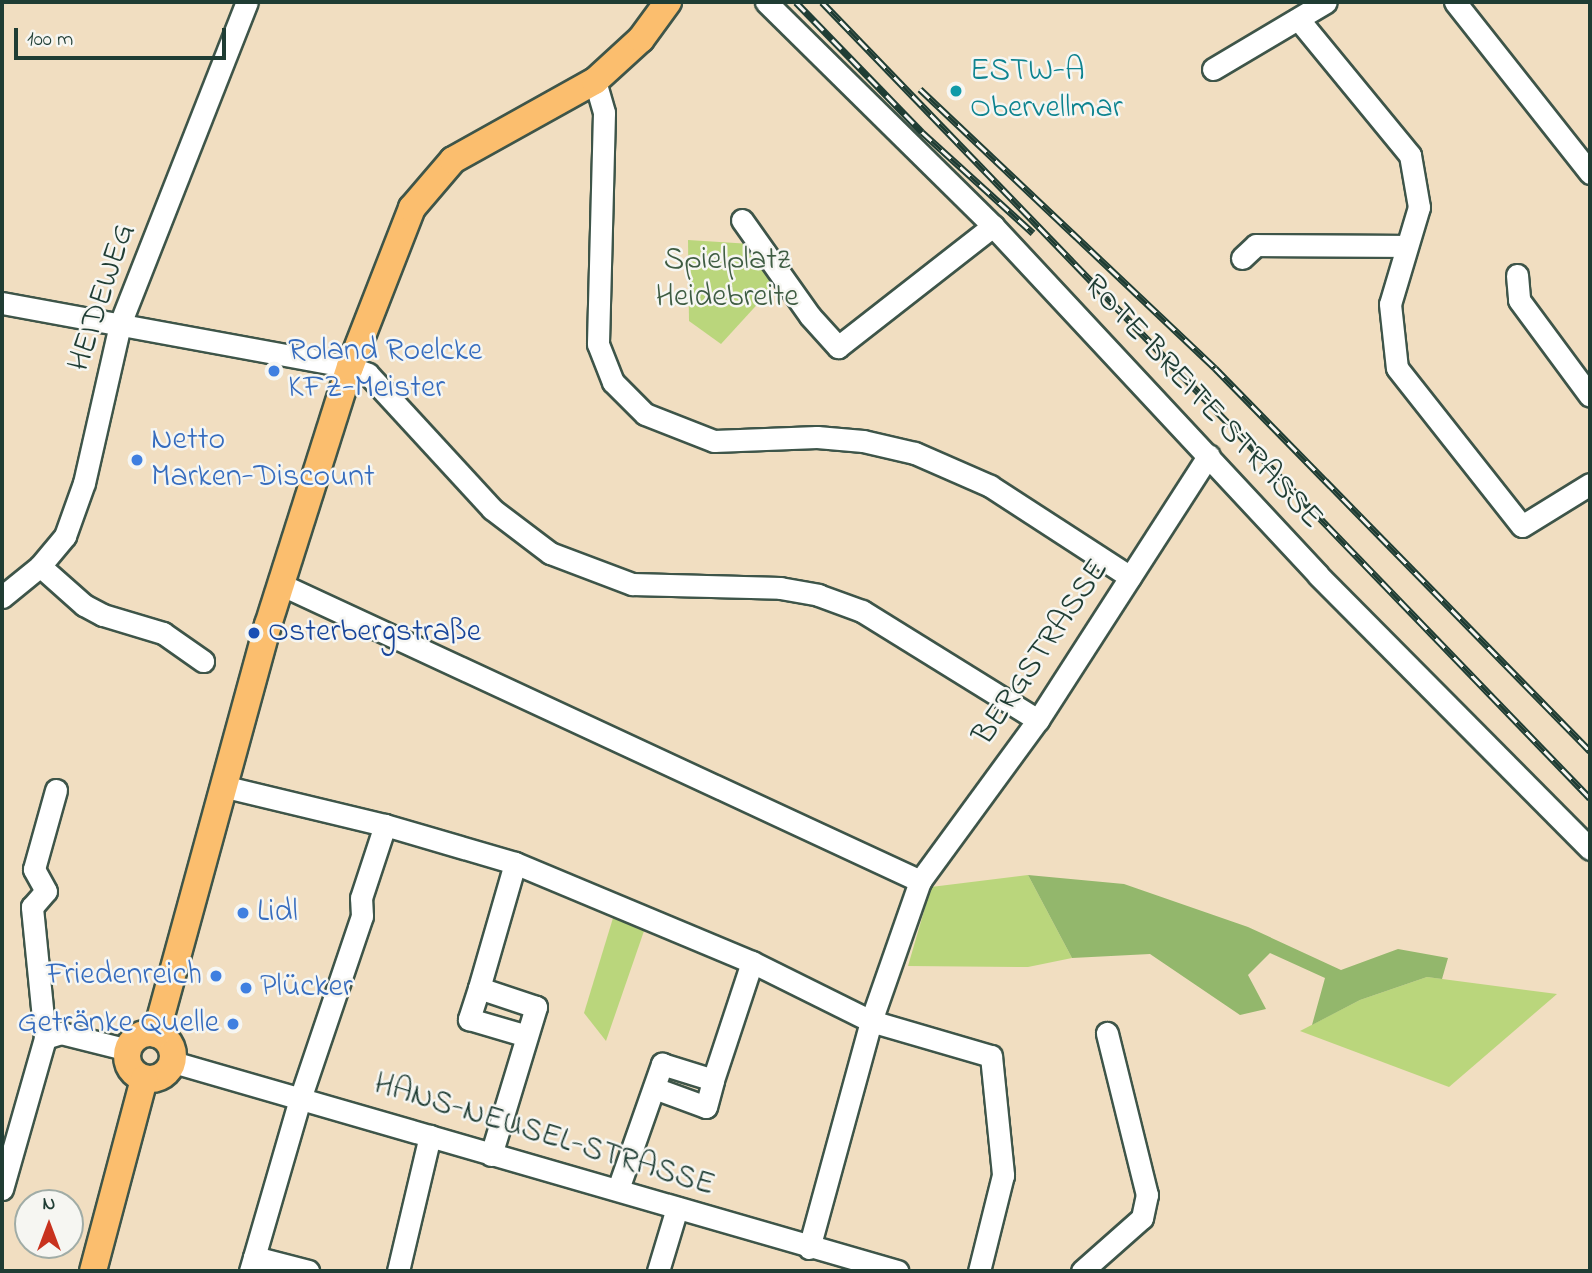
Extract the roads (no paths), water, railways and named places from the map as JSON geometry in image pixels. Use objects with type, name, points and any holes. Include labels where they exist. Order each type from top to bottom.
[{"type":"main road","points":[[156,1034],[222,786],[280,584],[350,367],[412,208],[432,181],[453,160],[595,81],[642,39],[668,2]]},
{"type":"main road","points":[[156,1034],[170,1045],[173,1062],[162,1076],[141,1078],[128,1062],[128,1050],[138,1036],[156,1034]]},
{"type":"main road","points":[[93,1271],[141,1078]]},
{"type":"street","name":"HEIDEWEG","points":[[2,597],[40,566],[65,536],[84,483],[120,324],[247,2]]},
{"type":"street","name":"ROTE BREITE STRASSE","points":[[766,2],[993,226],[1318,575],[1590,849]]},
{"type":"street","points":[[1213,69],[1326,2]]},
{"type":"street","points":[[1454,2],[1590,173]]},
{"type":"street","points":[[1299,20],[1410,155],[1419,206],[1390,304],[1397,368],[1522,526],[1590,484]]},
{"type":"street","points":[[595,81],[604,113],[598,344],[613,382],[645,414],[714,441],[817,437],[863,441],[915,453],[989,486],[1130,577]]},
{"type":"street","points":[[742,220],[810,317],[838,347],[993,226]]},
{"type":"street","points":[[1242,258],[1256,245],[1405,246]]},
{"type":"street","points":[[1517,275],[1518,300],[1590,396]]},
{"type":"street","points":[[2,303],[350,367],[369,374],[492,509],[550,553],[632,584],[780,588],[818,596],[862,611],[1038,720]]},
{"type":"street","name":"BERGSTRASSE","points":[[809,1248],[871,1021],[920,881],[1038,720],[1209,455]]},
{"type":"street","points":[[40,566],[84,605],[103,615],[163,633],[203,661]]},
{"type":"street","points":[[280,584],[920,881]]},
{"type":"street","points":[[222,786],[385,825],[515,863],[752,962],[871,1021],[991,1056],[1003,1175],[979,1271]]},
{"type":"street","points":[[2,1189],[45,1038],[32,907],[46,891],[34,869],[56,790]]},
{"type":"street","points":[[308,1271],[252,1264],[301,1096],[362,916],[361,898],[385,825]]},
{"type":"street","points":[[515,863],[469,1018],[527,1036]]},
{"type":"street","points":[[618,1189],[662,1064],[713,1080],[752,962]]},
{"type":"street","points":[[479,988],[536,1007],[491,1155]]},
{"type":"street","points":[[45,1038],[61,1033],[128,1050]]},
{"type":"street","points":[[1082,1271],[1142,1218],[1147,1195],[1107,1033]]},
{"type":"street","name":"HANS-NEUSEL-STRASSE","points":[[173,1062],[301,1096],[491,1155],[618,1189],[809,1248],[897,1271]]},
{"type":"street","points":[[406,1269],[430,1136]]},
{"type":"street","points":[[658,1271],[677,1208]]},
{"type":"railway","points":[[796,2],[922,132],[1033,233]]},
{"type":"railway","points":[[822,2],[1590,798]]},
{"type":"railway","points":[[920,89],[1215,368],[1590,751]]},
{"type":"place","name":"ESTW-A Obervellmar","points":[[956,91]]},
{"type":"place","name":"Roland Roelcke KFZ-Meister","points":[[274,371]]},
{"type":"place","name":"Netto Marken-Discount","points":[[137,460]]},
{"type":"place","name":"Osterbergstraße","points":[[254,633]]},
{"type":"place","name":"Lidl","points":[[243,913]]},
{"type":"place","name":"Friedenreich","points":[[216,976]]},
{"type":"place","name":"Plücker","points":[[246,988]]},
{"type":"place","name":"Getränke Quelle","points":[[233,1024]]},
{"type":"park label","name":"Spielplatz Heidebreite","points":[[727,280]]}]
